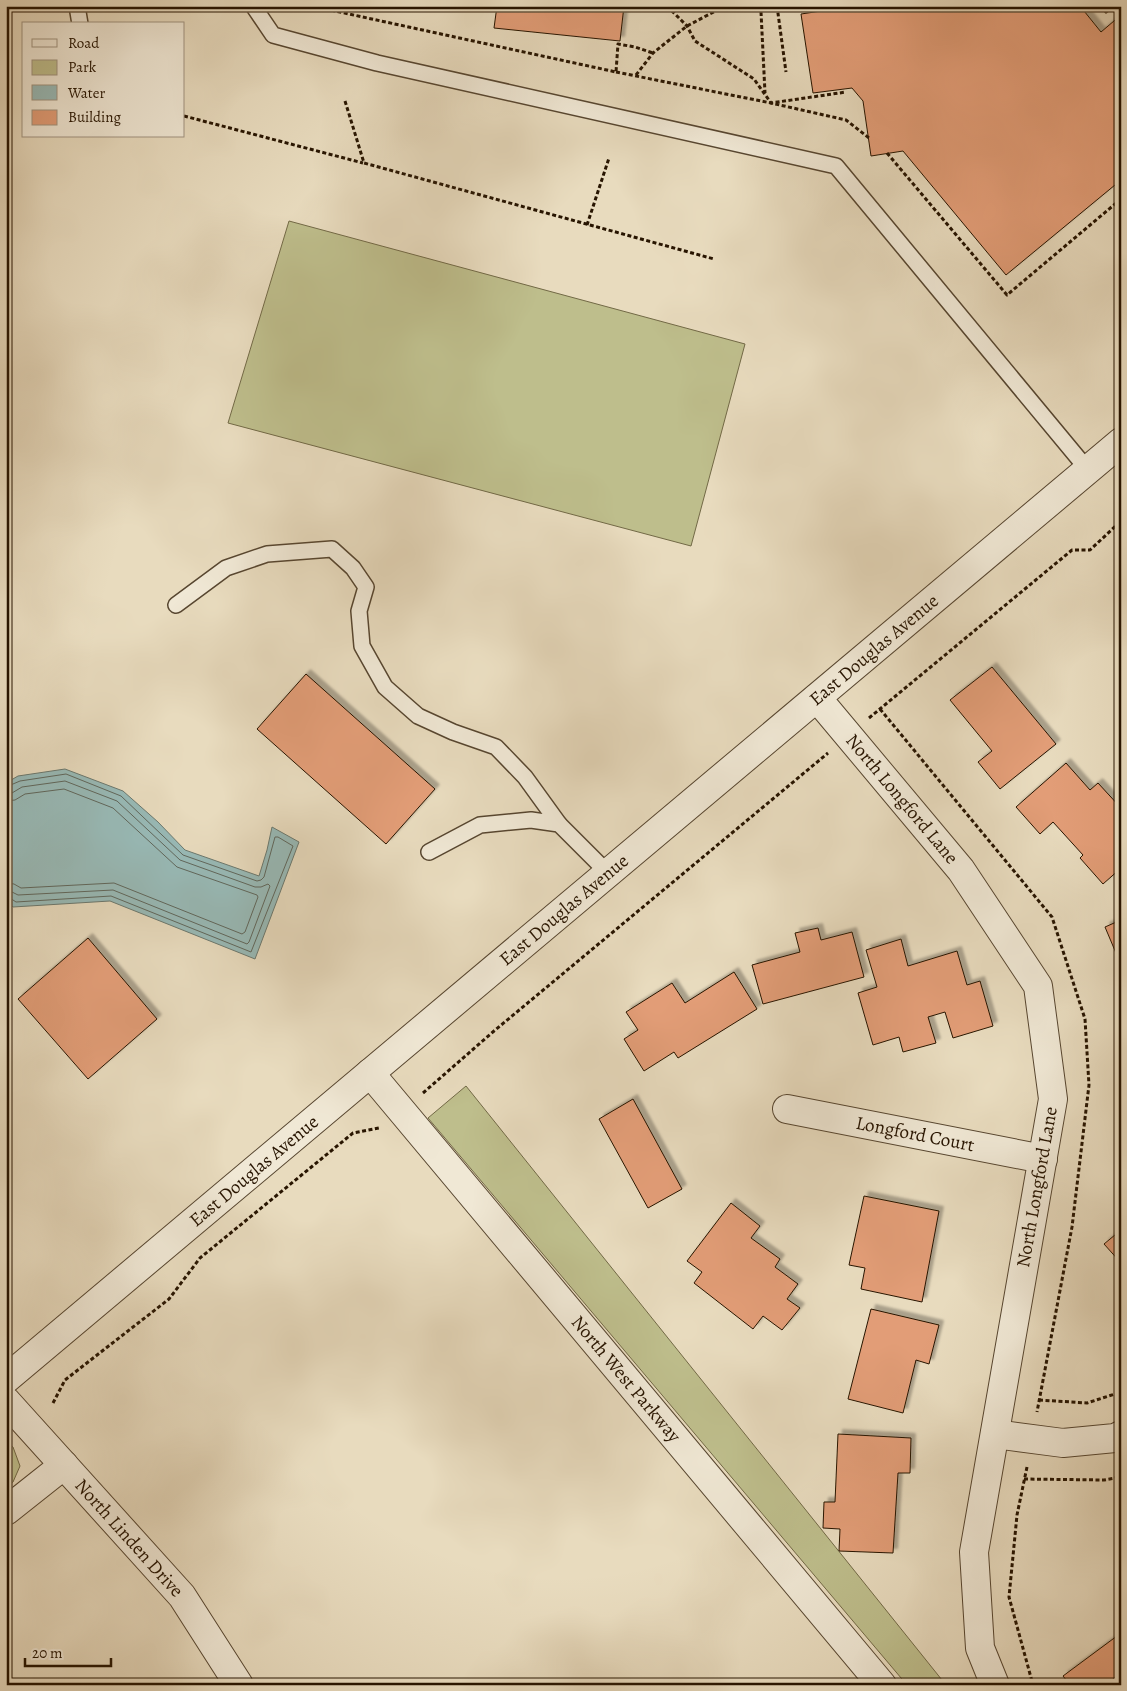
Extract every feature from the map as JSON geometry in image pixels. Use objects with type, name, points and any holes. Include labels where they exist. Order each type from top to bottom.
[{"type":"street","name":"East Douglas Avenue","points":[[6,1379],[1121,442]]},
{"type":"street","name":"North Longford Lane","points":[[817,698],[961,870],[1038,986],[1053,1098],[974,1552],[980,1648],[995,1685]]},
{"type":"street","name":"North West Parkway","points":[[370,1073],[882,1685]]},
{"type":"street","name":"Longford Court","points":[[788,1109],[1043,1159]]},
{"type":"street","name":"North Linden Drive","points":[[6,1401],[182,1596],[239,1685]]},
{"type":"street","points":[[995,1434],[1063,1443],[1114,1438],[1121,1435]]},
{"type":"street","points":[[6,1512],[64,1465]]},
{"type":"lane","points":[[77,6],[80,22]]},
{"type":"lane","points":[[254,7],[273,36],[377,63],[836,166],[1088,470]]},
{"type":"lane","points":[[176,605],[226,568],[268,554],[332,549],[353,568],[366,587],[359,611],[362,646],[386,687],[418,716],[453,732],[496,747],[524,777],[559,824],[608,873]]},
{"type":"lane","points":[[429,852],[480,824],[531,820],[559,824]]},
{"type":"path","points":[[312,6],[616,72],[772,102],[846,120],[869,138]]},
{"type":"path","points":[[667,6],[687,26],[695,41],[754,79],[772,102]]},
{"type":"path","points":[[636,76],[653,53],[687,26],[725,6]]},
{"type":"path","points":[[777,6],[786,72]]},
{"type":"path","points":[[1101,6],[1106,12],[1113,6]]},
{"type":"path","points":[[761,12],[765,93]]},
{"type":"path","points":[[616,72],[618,44],[653,53]]},
{"type":"path","points":[[772,102],[846,92]]},
{"type":"path","points":[[345,101],[364,164]]},
{"type":"path","points":[[185,116],[714,259]]},
{"type":"path","points":[[887,153],[1007,295],[1121,199]]},
{"type":"path","points":[[587,225],[609,158]]},
{"type":"path","points":[[53,1403],[65,1380],[169,1299],[200,1258],[353,1133],[384,1127],[502,1025],[1072,550],[1090,550],[1121,521]]},
{"type":"path","points":[[1039,1400],[1087,1403],[1121,1392]]},
{"type":"path","points":[[1024,1479],[1104,1480],[1121,1477]]},
{"type":"green space","points":[[289,221],[745,344],[691,546],[228,423]]},
{"type":"green space","points":[[466,1086],[946,1685],[907,1685],[428,1118]]},
{"type":"green space","points":[[6,1442],[13,1447],[20,1466],[13,1482],[6,1488]]},
{"type":"water","points":[[65,769],[123,791],[158,822],[185,850],[259,876],[272,827],[299,842],[255,959],[110,901],[13,907],[6,900],[6,783],[18,776]]},
{"type":"building","points":[[497,6],[624,6],[620,41],[494,28]]},
{"type":"building","points":[[855,6],[1080,6],[1101,32],[1121,15],[1121,180],[1006,275],[903,151],[871,156],[863,101],[852,88],[813,93],[801,14]]},
{"type":"building","points":[[992,667],[1056,744],[1000,789],[978,762],[992,751],[950,700]]},
{"type":"building","points":[[306,674],[435,789],[386,844],[257,729]]},
{"type":"building","points":[[1066,763],[1090,790],[1098,783],[1121,808],[1121,868],[1103,884],[1080,858],[1083,855],[1053,822],[1040,834],[1016,807]]},
{"type":"building","points":[[1121,920],[1121,965],[1105,927]]},
{"type":"building","points":[[818,928],[821,940],[852,932],[864,977],[763,1004],[752,965],[800,952],[795,933]]},
{"type":"building","points":[[88,938],[157,1019],[88,1079],[18,999]]},
{"type":"building","points":[[901,939],[908,966],[957,951],[967,985],[980,981],[993,1026],[953,1038],[945,1012],[928,1017],[936,1043],[903,1052],[899,1037],[873,1045],[858,993],[877,987],[866,950]]},
{"type":"building","points":[[734,972],[757,1009],[678,1058],[674,1052],[644,1071],[624,1039],[638,1030],[626,1012],[672,983],[685,1003]]},
{"type":"building","points":[[633,1099],[682,1189],[648,1208],[599,1119]]},
{"type":"building","points":[[864,1196],[939,1211],[922,1302],[861,1289],[865,1268],[849,1265]]},
{"type":"building","points":[[731,1203],[760,1226],[751,1238],[780,1259],[775,1267],[798,1284],[787,1299],[800,1308],[782,1330],[763,1316],[753,1329],[694,1283],[702,1272],[687,1261]]},
{"type":"building","points":[[1121,1230],[1121,1263],[1104,1244]]},
{"type":"building","points":[[871,1309],[939,1325],[929,1364],[916,1360],[903,1413],[848,1399]]},
{"type":"building","points":[[838,1434],[911,1438],[910,1473],[898,1473],[893,1553],[839,1551],[840,1529],[823,1528],[824,1502],[835,1502]]},
{"type":"building","points":[[1121,1633],[1121,1673],[1105,1685],[1070,1685],[1063,1676]]}]
